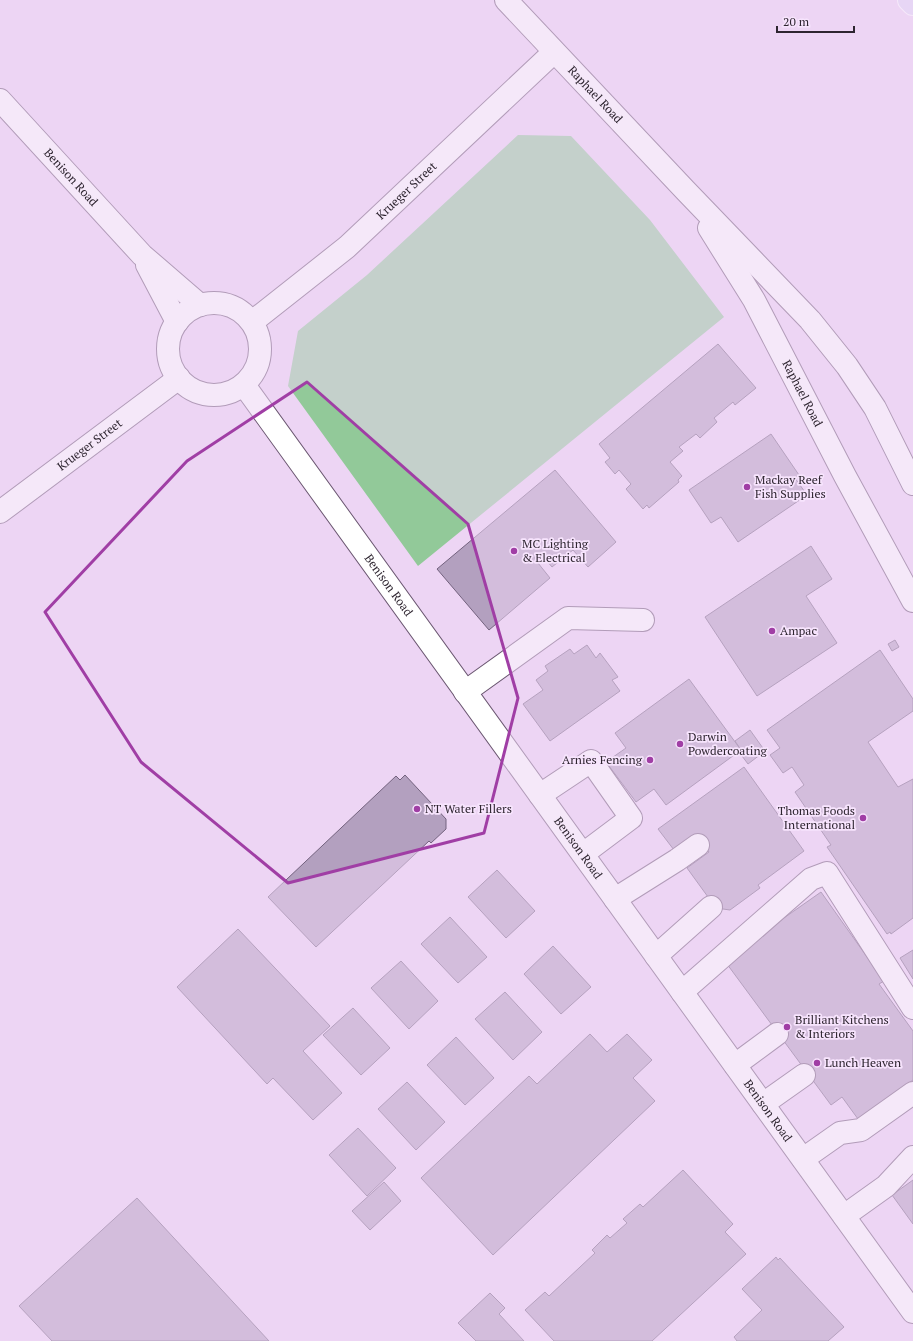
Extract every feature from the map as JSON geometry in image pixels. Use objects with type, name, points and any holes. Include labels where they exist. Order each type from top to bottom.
[{"type":"main road","points":[[909,0],[913,4]]},
{"type":"street","name":"Raphael Road","points":[[506,0],[810,320],[846,366],[875,408],[913,484]]},
{"type":"street","name":"Krueger Street","points":[[252,322],[346,247],[554,52]]},
{"type":"street","name":"Benison Road","points":[[0,100],[142,255],[200,305]]},
{"type":"street","name":"Raphael Road","points":[[685,190],[754,300],[845,476],[913,601]]},
{"type":"street","name":"Benison Road","points":[[142,255],[177,322]]},
{"type":"street","points":[[214,303],[228,305],[242,311],[252,322],[258,334],[260,348],[259,362],[253,374],[244,385],[231,392],[217,395],[202,393],[189,387],[179,378],[171,365],[168,350],[170,335],[177,322],[186,311],[200,305],[214,303]]},
{"type":"street","name":"Krueger Street","points":[[0,512],[179,378]]},
{"type":"street","name":"Benison Road","points":[[244,385],[913,1312]]},
{"type":"street","points":[[465,692],[568,618],[643,620]]},
{"type":"street","points":[[540,795],[591,761],[631,818],[583,854]]},
{"type":"street","points":[[615,899],[698,845]]},
{"type":"street","points":[[682,992],[811,879],[827,873],[913,1008]]},
{"type":"street","points":[[656,956],[711,907]]},
{"type":"street","points":[[735,1065],[777,1034]]},
{"type":"street","points":[[763,1104],[804,1075]]},
{"type":"street","points":[[803,1159],[840,1134],[861,1130],[913,1094]]},
{"type":"street","points":[[844,1216],[886,1186],[913,1157]]},
{"type":"highlighted area","points":[[307,382],[468,524],[518,698],[484,833],[288,883],[141,762],[45,612],[187,461]]},
{"type":"green space","points":[[518,135],[571,136],[650,220],[724,317],[418,566],[288,386],[298,331],[367,275]]},
{"type":"building","points":[[718,344],[756,388],[735,405],[733,402],[714,418],[717,422],[700,438],[696,434],[679,447],[683,451],[670,462],[682,476],[678,480],[679,482],[649,508],[647,505],[643,509],[626,489],[631,484],[619,470],[615,474],[605,462],[610,458],[599,444]]},
{"type":"building","name":"Mackay Reef Fish Supplies","points":[[771,434],[799,475],[795,478],[807,495],[738,542],[721,517],[711,523],[689,490]]},
{"type":"building","name":"MC Lighting & Electrical","points":[[555,470],[616,542],[588,567],[573,550],[552,567],[540,553],[534,558],[550,578],[489,630],[437,569]]},
{"type":"building","name":"Ampac","points":[[811,546],[832,579],[806,596],[837,643],[757,696],[705,617]]},
{"type":"building","points":[[895,640],[899,647],[892,651],[888,644]]},
{"type":"building","points":[[587,645],[596,658],[600,653],[618,677],[612,680],[620,691],[550,741],[523,704],[543,690],[536,680],[548,671],[545,666],[570,649],[574,654]]},
{"type":"building","name":"Thomas Foods International","points":[[880,650],[913,699],[913,711],[868,742],[898,787],[913,779],[913,918],[891,934],[890,932],[887,934],[827,847],[831,845],[795,792],[804,785],[792,767],[783,773],[770,755],[780,748],[767,730]]},
{"type":"building","name":"Darwin Powdercoating","points":[[689,679],[741,750],[666,805],[654,789],[636,802],[606,762],[626,748],[615,733]]},
{"type":"building","points":[[750,730],[765,751],[748,764],[739,752],[741,750],[735,741]]},
{"type":"building","points":[[744,767],[804,851],[758,885],[760,888],[730,910],[716,908],[687,868],[709,852],[696,835],[674,850],[658,829]]},
{"type":"building","points":[[405,775],[446,819],[446,829],[431,843],[429,841],[316,947],[268,897],[396,776],[400,780]]},
{"type":"building","points":[[497,870],[535,911],[506,938],[468,897]]},
{"type":"building","points":[[821,892],[884,981],[879,984],[913,1031],[913,1080],[858,1119],[842,1097],[831,1105],[724,960]]},
{"type":"building","points":[[450,917],[487,957],[458,983],[421,944]]},
{"type":"building","points":[[238,929],[330,1026],[303,1051],[342,1093],[313,1120],[273,1078],[267,1084],[177,987]]},
{"type":"building","points":[[553,946],[591,987],[561,1014],[524,974]]},
{"type":"building","points":[[913,950],[913,979],[900,958]]},
{"type":"building","points":[[401,961],[438,1001],[409,1029],[371,988]]},
{"type":"building","points":[[505,992],[542,1032],[513,1060],[475,1019]]},
{"type":"building","points":[[353,1008],[390,1048],[361,1075],[323,1035]]},
{"type":"building","points":[[590,1034],[607,1052],[627,1034],[652,1060],[633,1078],[655,1101],[493,1255],[421,1178],[529,1076],[537,1084]]},
{"type":"building","points":[[456,1037],[494,1078],[465,1105],[427,1065]]},
{"type":"building","points":[[407,1082],[445,1122],[416,1150],[378,1109]]},
{"type":"building","points":[[358,1128],[396,1168],[367,1196],[329,1155]]},
{"type":"building","points":[[683,1170],[733,1224],[725,1232],[746,1254],[652,1341],[554,1341],[525,1310],[545,1292],[549,1296],[595,1253],[592,1250],[607,1235],[610,1238],[627,1223],[623,1219],[640,1204],[643,1207]]},
{"type":"building","points":[[913,1180],[913,1224],[892,1195]]},
{"type":"building","points":[[384,1182],[401,1201],[370,1230],[352,1211]]},
{"type":"building","points":[[137,1198],[269,1341],[52,1341],[19,1306]]},
{"type":"building","points":[[776,1257],[778,1260],[780,1258],[844,1327],[828,1341],[737,1341],[734,1337],[762,1310],[742,1289]]},
{"type":"building","points":[[490,1293],[505,1308],[499,1314],[524,1341],[476,1341],[458,1323]]},
{"type":"place","name":"Mackay Reef Fish Supplies","points":[[747,487]]},
{"type":"place","name":"MC Lighting & Electrical","points":[[514,551]]},
{"type":"place","name":"Ampac","points":[[772,631]]},
{"type":"place","name":"Darwin Powdercoating","points":[[680,744]]},
{"type":"place","name":"Arnies Fencing","points":[[650,760]]},
{"type":"place","name":"NT Water Fillers","points":[[417,809]]},
{"type":"place","name":"Thomas Foods International","points":[[863,818]]},
{"type":"place","name":"Brilliant Kitchens & Interiors","points":[[787,1027]]},
{"type":"place","name":"Lunch Heaven","points":[[817,1063]]}]
